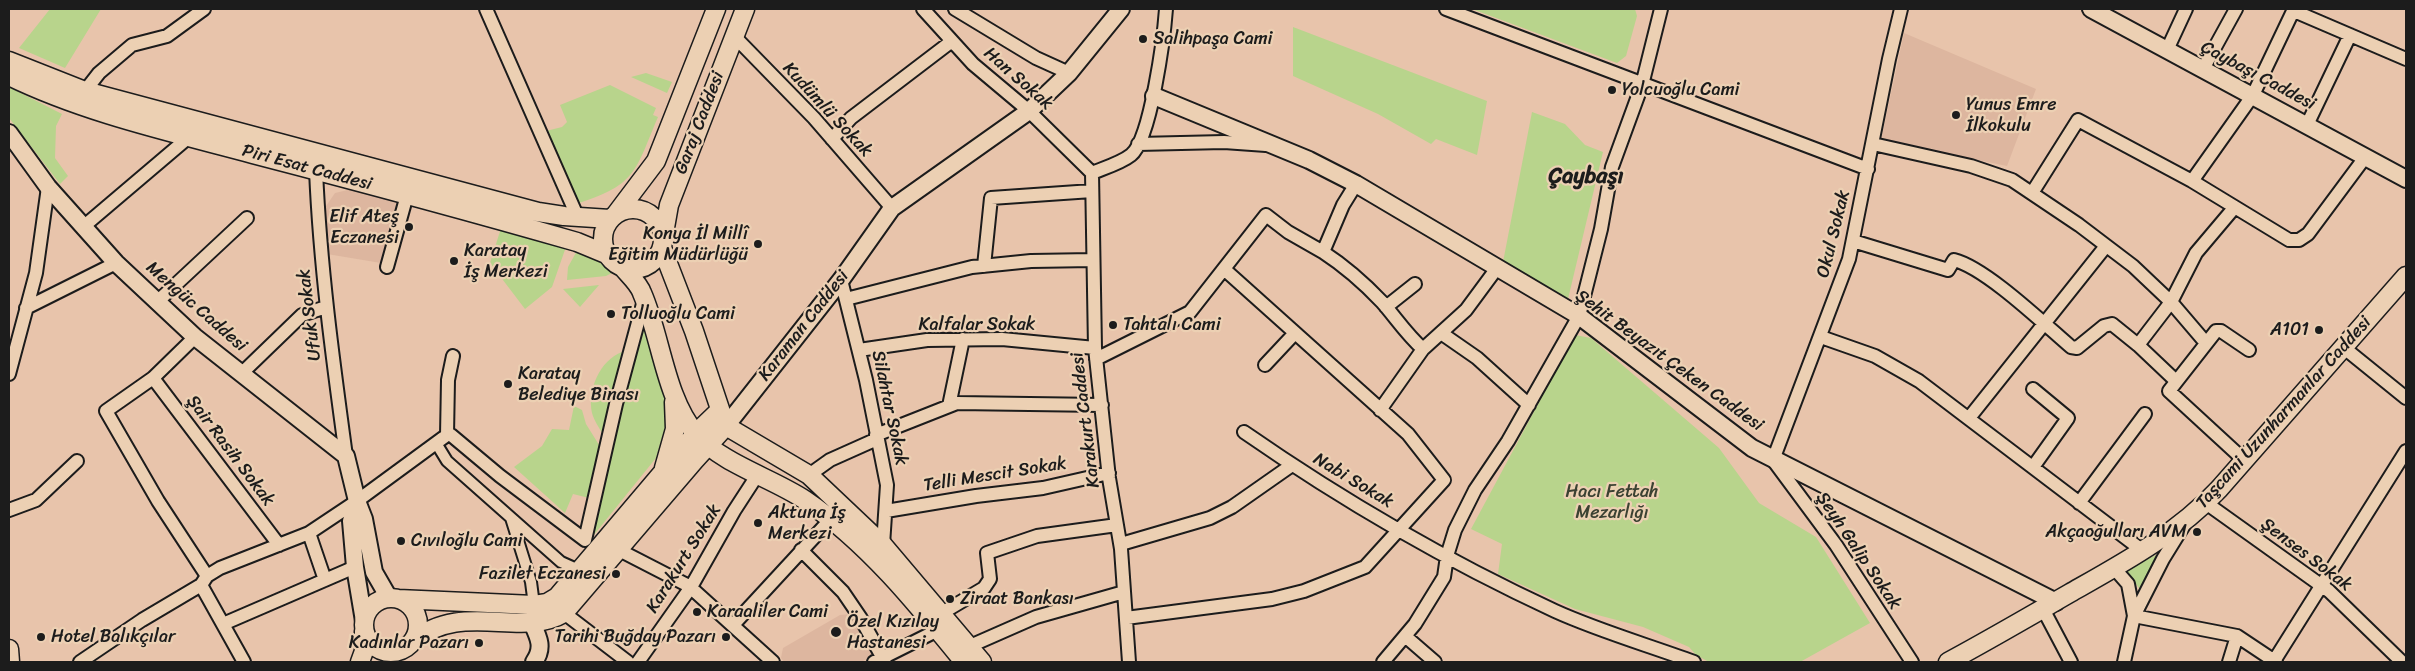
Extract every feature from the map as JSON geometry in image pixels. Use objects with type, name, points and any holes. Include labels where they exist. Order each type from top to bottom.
[{"type":"main road","name":"Garaj Caddesi","points":[[613,216],[656,161],[716,9]]},
{"type":"main road","name":"Garaj Caddesi","points":[[662,244],[669,205],[745,9]]},
{"type":"main road","name":"Piri Esat Caddesi","points":[[9,61],[85,91],[538,212],[578,218],[613,216]]},
{"type":"main road","name":"Piri Esat Caddesi","points":[[9,76],[67,100],[190,137],[577,242],[606,254]]},
{"type":"main road","points":[[662,244],[651,264],[634,270],[624,269],[617,266],[606,254],[603,236],[613,216],[633,209],[651,215],[658,222],[662,244],[723,418],[809,475],[883,545],[940,622],[967,654],[982,662]]},
{"type":"main road","points":[[624,269],[642,292],[674,390],[687,422],[702,439],[806,501],[830,520],[940,622]]},
{"type":"main road","name":"Taşcami Uzunharmanlar Caddesi","points":[[1948,662],[2143,551],[2206,503],[2406,276]]},
{"type":"main road","points":[[662,474],[675,429],[674,390]]},
{"type":"main road","name":"Karaman Caddesi","points":[[534,605],[557,597],[662,474],[723,418]]},
{"type":"main road","name":"Karaman Caddesi","points":[[391,662],[429,630],[460,622],[492,620],[532,623],[551,620],[564,613],[619,550],[702,439]]},
{"type":"main road","points":[[360,662],[364,651],[364,626],[372,605],[394,598],[534,605]]},
{"type":"main road","points":[[364,626],[367,639],[381,650],[389,652],[409,645],[416,634],[416,617],[412,609],[394,598]]},
{"type":"street","points":[[85,91],[99,74],[132,45],[167,36],[204,9]]},
{"type":"street","points":[[486,9],[578,218]]},
{"type":"street","name":"Han Sokak","points":[[923,9],[973,64],[1029,111],[1092,173]]},
{"type":"street","points":[[955,9],[1036,58],[1069,73]]},
{"type":"street","name":"Karaman Caddesi","points":[[723,418],[841,280],[892,208],[1029,111],[1069,73],[1121,9]]},
{"type":"street","points":[[1092,173],[1132,155],[1138,144],[1154,96],[1164,41],[1166,9]]},
{"type":"street","points":[[1446,9],[1642,85],[1868,169]]},
{"type":"street","points":[[1383,662],[1405,636],[1444,577],[1447,556],[1455,530],[1475,490],[1529,405],[1579,316],[1601,229],[1612,167],[1642,85],[1662,9]]},
{"type":"street","name":"Okul Sokak","points":[[1773,460],[1849,259],[1889,59],[1901,9]]},
{"type":"street","name":"Çaybaşı Caddesi","points":[[2091,9],[2406,179]]},
{"type":"street","points":[[2167,50],[2186,9]]},
{"type":"street","points":[[2203,70],[2236,9]]},
{"type":"street","points":[[2192,181],[2253,96],[2294,10],[2406,59]]},
{"type":"street","points":[[2308,125],[2350,35]]},
{"type":"street","name":"Kudümlü Sokak","points":[[734,36],[832,139],[892,208]]},
{"type":"street","points":[[832,139],[851,118],[952,41]]},
{"type":"street","name":"Şehit Beyazıt Çeken Caddesi","points":[[1154,96],[1276,146],[1356,184],[1579,316],[1739,440],[1773,460],[2049,605]]},
{"type":"street","points":[[2032,193],[2078,120],[2192,181],[2289,240],[2299,240],[2308,234],[2366,156]]},
{"type":"street","name":"Mengüc Caddesi","points":[[9,133],[48,187],[116,263],[195,337],[346,456]]},
{"type":"street","points":[[83,227],[190,137]]},
{"type":"street","points":[[1138,144],[1224,142],[1276,146]]},
{"type":"street","points":[[1873,144],[1971,166],[2012,180],[2133,266],[2171,302],[2206,343]]},
{"type":"street","name":"Ufuk Sokak","points":[[316,170],[319,240],[326,307],[346,456]]},
{"type":"street","name":"Karakurt Caddesi","points":[[1092,173],[1096,353],[1109,473],[1121,544],[1129,662]]},
{"type":"street","points":[[1323,252],[1343,205],[1356,184]]},
{"type":"street","points":[[9,374],[36,273],[48,187]]},
{"type":"street","points":[[984,266],[991,198],[1092,191]]},
{"type":"street","points":[[387,267],[407,195]]},
{"type":"street","points":[[2138,345],[2171,302],[2196,253],[2234,208]]},
{"type":"street","points":[[1096,353],[1190,312],[1266,215],[1288,232],[1352,271],[1386,307],[1411,339],[1423,349]]},
{"type":"street","points":[[157,302],[247,218]]},
{"type":"street","points":[[1853,241],[1948,270],[1954,260],[1959,261],[1984,274],[2071,347],[2077,348],[2104,326],[2112,324],[2138,345],[2176,381]]},
{"type":"street","points":[[1969,418],[2106,246]]},
{"type":"street","points":[[846,299],[984,266],[1031,261],[1093,260]]},
{"type":"street","points":[[26,308],[116,263]]},
{"type":"street","points":[[1380,410],[1423,349],[1466,310],[1497,268]]},
{"type":"street","points":[[1126,618],[1272,599],[1304,591],[1365,567],[1444,480],[1408,434],[1224,269]]},
{"type":"street","name":"Silahtar Sokak","points":[[841,280],[887,485],[883,545]]},
{"type":"street","points":[[1386,307],[1415,284]]},
{"type":"street","points":[[80,662],[204,581],[220,568],[309,533],[446,435],[452,435],[500,476],[585,540],[616,404],[644,300]]},
{"type":"street","points":[[242,373],[302,315],[326,307]]},
{"type":"street","points":[[2244,460],[2169,391],[2216,331],[2220,331],[2249,350]]},
{"type":"street","points":[[1265,364],[1295,333]]},
{"type":"street","points":[[1441,333],[1477,358],[1529,405]]},
{"type":"street","points":[[195,337],[153,378],[106,411],[204,581],[223,624],[244,662]]},
{"type":"street","points":[[1821,337],[1875,356],[1919,381],[2143,551]]},
{"type":"street","name":"Kalfalar Sokak","points":[[858,350],[927,340],[1002,339],[1096,353]]},
{"type":"street","points":[[949,406],[963,340]]},
{"type":"street","points":[[2343,347],[2406,398]]},
{"type":"street","points":[[446,435],[448,380],[453,356]]},
{"type":"street","name":"Şair Rasih Sokak","points":[[153,378],[279,545]]},
{"type":"street","points":[[2033,389],[2068,418],[2033,467]]},
{"type":"street","points":[[809,475],[830,460],[877,437],[957,403],[1102,406]]},
{"type":"street","points":[[2079,503],[2145,414]]},
{"type":"street","name":"Nabi Sokak","points":[[1244,432],[1292,465],[1398,529],[1556,612],[1669,658],[1694,662]]},
{"type":"street","points":[[436,443],[447,461],[510,517],[561,562],[581,571]]},
{"type":"street","points":[[2134,616],[2237,636],[2275,662],[2321,584],[2406,451]]},
{"type":"street","points":[[346,456],[356,501],[364,519],[374,572],[394,598]]},
{"type":"street","points":[[9,510],[36,500],[77,460]]},
{"type":"street","name":"Şeyh Galip Sokak","points":[[1773,460],[1836,545],[1912,662]]},
{"type":"street","points":[[1121,544],[1210,518],[1232,507],[1292,465]]},
{"type":"street","name":"Telli Mescit Sokak","points":[[886,511],[976,496],[1043,488],[1109,473]]},
{"type":"street","name":"Karakurt Sokak","points":[[638,662],[691,587],[758,474]]},
{"type":"street","points":[[356,501],[351,521],[354,567],[364,626]]},
{"type":"street","name":"Şenses Sokak","points":[[2206,503],[2321,584],[2402,662]]},
{"type":"street","points":[[510,517],[531,582],[534,605]]},
{"type":"street","points":[[2134,616],[2163,559],[2188,518]]},
{"type":"street","points":[[733,625],[830,520]]},
{"type":"street","points":[[801,550],[843,592],[860,617],[880,661],[940,622],[984,588],[990,579],[987,553],[1037,536],[1117,525]]},
{"type":"street","points":[[309,533],[325,580]]},
{"type":"street","points":[[619,550],[691,587],[773,662]]},
{"type":"street","points":[[223,624],[354,567]]},
{"type":"street","points":[[2114,568],[2128,584],[2134,616],[2128,662]]},
{"type":"street","points":[[967,654],[1036,618],[1124,592]]},
{"type":"street","points":[[2049,605],[2071,662]]},
{"type":"street","points":[[564,613],[628,662]]},
{"type":"street","points":[[532,623],[540,640],[540,653],[534,662]]},
{"type":"street","points":[[1405,636],[1435,662]]},
{"type":"street","points":[[2229,662],[2237,636]]},
{"type":"shaded area","name":"Yunus Emre İlkokulu","points":[[1904,33],[2036,89],[2007,166],[1881,140]]},
{"type":"shaded area","points":[[352,189],[399,202],[381,263],[327,254],[324,209],[335,193]]},
{"type":"shaded area","name":"Özel Kızılay Hastanesi","points":[[851,614],[875,655],[861,662],[784,662],[781,658],[783,648],[840,615]]},
{"type":"green space","points":[[50,9],[101,9],[65,68],[19,48]]},
{"type":"green space","points":[[1472,9],[1635,9],[1637,16],[1626,56],[1617,63]]},
{"type":"green space","points":[[1293,27],[1487,101],[1477,155],[1436,139],[1431,144],[1378,114],[1293,76]]},
{"type":"green space","points":[[646,73],[672,82],[667,93],[631,77]]},
{"type":"green space","points":[[610,85],[656,108],[653,115],[658,117],[632,173],[613,189],[579,203],[546,131],[562,127],[567,122],[560,105]]},
{"type":"green space","points":[[9,87],[62,114],[56,126],[55,158],[68,176],[60,184],[9,118]]},
{"type":"green space","points":[[1532,112],[1565,124],[1585,145],[1603,152],[1568,299],[1548,295],[1503,262]]},
{"type":"green space","points":[[502,225],[567,244],[552,287],[525,309],[490,263]]},
{"type":"green space","points":[[578,249],[600,261],[612,273],[606,276],[567,280],[568,267]]},
{"type":"green space","points":[[599,285],[580,307],[563,289]]},
{"type":"green space","points":[[641,320],[666,396],[665,427],[656,458],[593,536]]},
{"type":"green space","name":"Hacı Fettah Mezarlığı","points":[[1575,335],[1591,338],[1719,448],[1759,503],[1816,537],[1870,623],[1800,662],[1709,662],[1696,655],[1689,647],[1643,627],[1575,609],[1498,574],[1502,544],[1471,529]]},
{"type":"green space","points":[[622,352],[603,434],[592,413],[591,395],[593,386],[607,362]]},
{"type":"green space","points":[[574,406],[582,410],[586,424],[601,448],[589,498],[573,494],[565,513],[514,467],[542,446],[552,429],[569,430]]},
{"type":"green space","points":[[2162,552],[2141,591],[2126,570]]},
{"type":"place","name":"Salihpaşa Cami","points":[[1143,39]]},
{"type":"place","name":"Yolcuoğlu Cami","points":[[1612,90]]},
{"type":"place","name":"Yunus Emre İlkokulu","points":[[1956,115]]},
{"type":"place","name":"Elif Ateş Eczanesi","points":[[409,227]]},
{"type":"place","name":"Konya İl Millî Eğitim Müdürlüğü","points":[[758,244]]},
{"type":"place","name":"Karatay İş Merkezi","points":[[454,261]]},
{"type":"place","name":"Tolluoğlu Cami","points":[[611,314]]},
{"type":"place","name":"Tahtalı Cami","points":[[1113,325]]},
{"type":"place","name":"A101","points":[[2319,330]]},
{"type":"place","name":"Karatay Belediye Binası","points":[[508,384]]},
{"type":"place","name":"Aktuna İş Merkezi","points":[[758,523]]},
{"type":"place","name":"Akçaoğulları AVM","points":[[2197,532]]},
{"type":"place","name":"Cıvıloğlu Cami","points":[[401,541]]},
{"type":"place","name":"Fazilet Eczanesi","points":[[616,574]]},
{"type":"place","name":"Ziraat Bankası","points":[[950,599]]},
{"type":"place","name":"Karaaliler Cami","points":[[697,612]]},
{"type":"place","name":"Özel Kızılay Hastanesi","points":[[836,632]]},
{"type":"place","name":"Hotel Balıkçılar","points":[[41,637]]},
{"type":"place","name":"Tarihi Buğday Pazarı","points":[[726,637]]},
{"type":"place","name":"Kadınlar Pazarı","points":[[479,643]]},
{"type":"district","name":"Çaybaşı","points":[[1586,177]]}]
